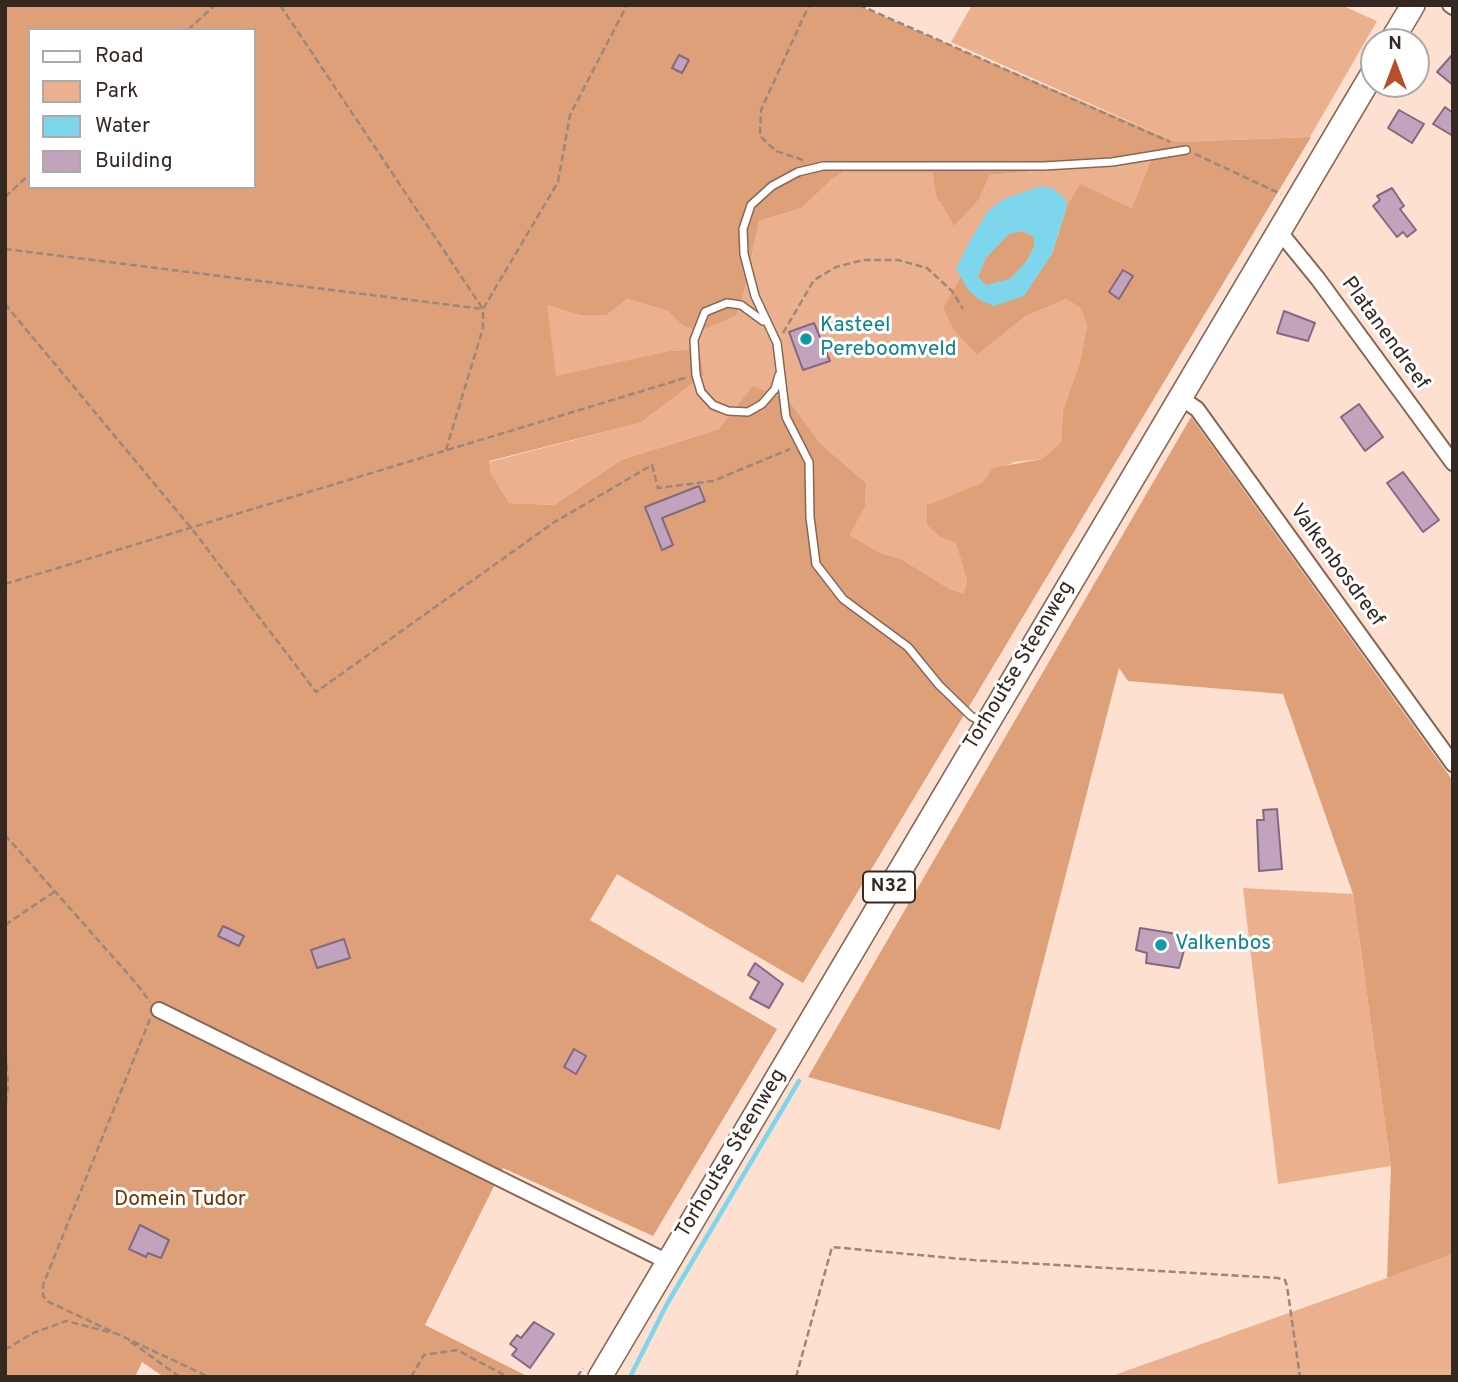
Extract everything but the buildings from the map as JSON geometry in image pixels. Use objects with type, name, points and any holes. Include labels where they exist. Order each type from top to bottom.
[{"type":"main road","points":[[1399,28],[1413,5]]},
{"type":"main road","name":"Torhoutse Steenweg","points":[[600,1377],[1360,95]]},
{"type":"street","name":"Platanendreef","points":[[1279,231],[1318,279],[1453,463]]},
{"type":"street","name":"Valkenbosdreef","points":[[1181,398],[1197,409],[1453,764]]},
{"type":"street","name":"Torhoutse Steenweg","points":[[159,1010],[668,1262]]},
{"type":"lane","points":[[985,724],[971,716],[939,685],[908,647],[843,599],[816,564],[810,517],[809,462],[786,417],[777,343],[755,296],[744,254],[743,229],[751,205],[772,186],[798,172],[823,166],[1044,166],[1112,162],[1186,150]]},
{"type":"lane","points":[[766,324],[741,305],[727,303],[714,306],[705,312],[694,340],[696,374],[701,392],[713,405],[729,411],[748,412],[762,404],[775,389],[781,368]]},
{"type":"path","points":[[190,28],[215,5]]},
{"type":"path","points":[[280,5],[483,309]]},
{"type":"path","points":[[446,450],[483,328],[483,309],[558,182],[570,115],[627,5]]},
{"type":"path","points":[[809,5],[761,110],[760,136],[776,151],[823,166]]},
{"type":"path","points":[[859,5],[1186,150],[1296,202]]},
{"type":"path","points":[[5,197],[28,176]]},
{"type":"path","points":[[5,249],[483,309]]},
{"type":"path","points":[[783,334],[793,311],[814,280],[836,267],[863,260],[898,260],[927,268],[952,291],[963,309]]},
{"type":"path","points":[[5,304],[192,529],[316,692],[553,523],[652,465],[658,488],[713,481],[801,444]]},
{"type":"path","points":[[5,584],[696,374]]},
{"type":"path","points":[[5,835],[136,983],[150,1003],[151,1018],[43,1285],[43,1296],[49,1302],[209,1377]]},
{"type":"path","points":[[5,925],[54,892]]},
{"type":"path","points":[[5,1044],[8,1084],[5,1114]]},
{"type":"path","points":[[796,1377],[829,1252],[832,1247],[837,1247],[973,1260],[1279,1278],[1287,1286],[1300,1377]]},
{"type":"path","points":[[5,1350],[31,1334],[66,1321],[121,1335],[180,1377]]},
{"type":"path","points":[[411,1377],[424,1355],[457,1350],[508,1377]]},
{"type":"green space","name":"Domein Tudor","points":[[5,5],[857,5],[1176,142],[1311,137],[803,983],[617,874],[590,920],[777,1029],[653,1236],[503,1168],[425,1325],[529,1377],[164,1377],[142,1362],[135,1377],[5,1377]],"holes":[[[1151,161],[1132,208],[1080,184],[1067,206],[1052,254],[980,300],[969,291],[961,277],[943,308],[954,330],[977,355],[1026,316],[1066,299],[1080,308],[1087,325],[1080,362],[1063,410],[1061,442],[1042,459],[993,468],[982,483],[927,505],[927,525],[941,537],[956,543],[967,581],[964,593],[950,589],[901,559],[880,553],[850,535],[865,507],[866,483],[821,444],[789,401],[753,386],[719,429],[621,460],[554,505],[509,503],[491,473],[489,461],[640,423],[704,375],[699,349],[669,351],[556,376],[547,305],[581,315],[606,315],[627,299],[668,311],[683,325],[700,332],[736,315],[744,293],[759,221],[802,208],[832,179],[844,172],[932,172],[937,201],[940,201],[954,226],[979,199],[990,175]]]},
{"type":"green space","points":[[972,5],[1341,5],[1377,21],[1373,28],[1360,28],[1360,50],[1310,137],[1176,142],[951,42]]},
{"type":"green space","points":[[1152,161],[1132,208],[1081,185],[977,355],[1026,316],[1066,299],[1080,308],[1087,325],[1080,362],[1063,410],[1061,442],[1042,459],[1014,462],[989,475],[983,483],[927,505],[941,537],[956,542],[967,581],[965,593],[950,589],[901,559],[880,553],[850,535],[865,507],[866,483],[821,444],[789,401],[719,429],[621,460],[554,505],[509,503],[491,473],[489,462],[640,423],[704,375],[699,349],[669,351],[555,377],[546,304],[560,309],[627,299],[668,311],[701,332],[736,314],[744,293],[759,221],[802,208],[832,179],[844,172],[932,172],[937,201],[979,199],[990,175]]},
{"type":"green space","points":[[1022,231],[1034,237],[1034,247],[1026,262],[1010,279],[986,285],[978,277],[986,258],[1009,234]]},
{"type":"green space","points":[[1191,417],[1453,781],[1453,1254],[1387,1278],[1391,1166],[1353,894],[1283,694],[1128,681],[1119,668],[1000,1130],[808,1077]]},
{"type":"green space","points":[[1243,888],[1353,894],[1391,1166],[1278,1184]]},
{"type":"green space","points":[[1453,1254],[1453,1377],[1109,1377],[1387,1278]]},
{"type":"water","points":[[1040,186],[1052,188],[1065,198],[1067,206],[1052,254],[1024,296],[994,306],[969,291],[956,269],[987,212],[1002,200]],"holes":[[[1022,231],[1034,237],[1034,247],[1026,262],[1010,279],[986,285],[978,277],[986,258],[1009,234]]]},
{"type":"waterway","points":[[630,1377],[667,1304],[799,1081]]},
{"type":"place","name":"Kasteel Pereboomveld","points":[[806,339]]},
{"type":"place","name":"Valkenbos","points":[[1161,945]]}]
